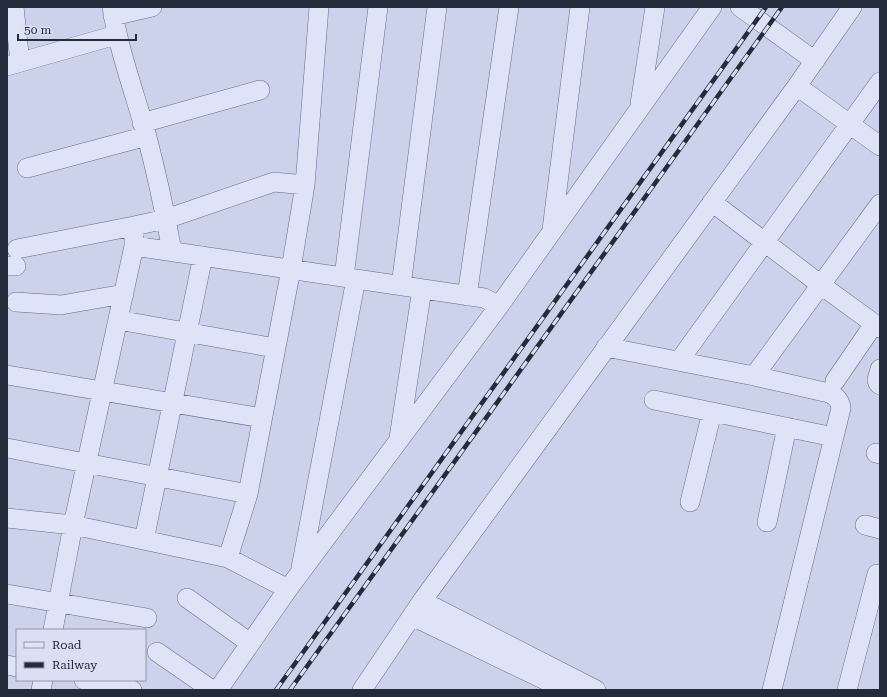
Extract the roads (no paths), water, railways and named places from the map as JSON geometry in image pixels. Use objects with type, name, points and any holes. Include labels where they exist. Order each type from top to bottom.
[{"type":"street","points":[[14,7],[13,64],[116,35]]},
{"type":"street","points":[[152,7],[113,11],[116,35],[144,130],[166,219],[172,251]]},
{"type":"street","points":[[228,558],[248,494],[291,269],[305,185],[319,7]]},
{"type":"street","points":[[300,573],[350,278],[378,7]]},
{"type":"street","points":[[401,286],[437,7]]},
{"type":"street","points":[[467,296],[509,7]]},
{"type":"street","points":[[552,232],[580,7]]},
{"type":"street","points":[[639,109],[656,7]]},
{"type":"street","points":[[218,690],[288,589],[499,306],[712,7]]},
{"type":"street","points":[[740,7],[815,60]]},
{"type":"street","points":[[362,690],[417,608],[797,86],[852,7]]},
{"type":"street","points":[[679,361],[880,82]]},
{"type":"street","points":[[797,86],[880,146]]},
{"type":"street","points":[[27,168],[260,90]]},
{"type":"street","points":[[14,260],[134,226],[166,219],[274,182],[305,185]]},
{"type":"street","points":[[712,202],[877,326],[835,381]]},
{"type":"street","points":[[754,376],[880,204]]},
{"type":"street","points":[[53,629],[73,525],[134,246],[134,226]]},
{"type":"street","points":[[134,246],[484,298],[499,306]]},
{"type":"street","points":[[144,540],[203,256]]},
{"type":"street","points":[[399,440],[422,289]]},
{"type":"street","points":[[16,302],[61,305],[124,294]]},
{"type":"street","points":[[118,320],[275,348]]},
{"type":"street","points":[[606,348],[754,376],[834,395],[841,403],[772,690]]},
{"type":"street","points":[[880,369],[877,380],[880,384]]},
{"type":"street","points":[[7,377],[103,391],[262,418]]},
{"type":"street","points":[[654,400],[834,437]]},
{"type":"street","points":[[690,502],[712,412]]},
{"type":"street","points":[[767,522],[787,427]]},
{"type":"street","points":[[7,448],[248,494]]},
{"type":"street","points":[[7,518],[73,525],[228,558],[288,589]]},
{"type":"street","points":[[847,690],[877,574]]},
{"type":"street","points":[[7,594],[147,618]]},
{"type":"street","points":[[187,598],[250,643]]},
{"type":"street","points":[[417,608],[566,690]]},
{"type":"street","points":[[417,608],[596,690]]},
{"type":"street","points":[[157,652],[212,690]]},
{"type":"street","points":[[89,681],[132,690]]},
{"type":"railway","points":[[276,690],[766,7]]},
{"type":"railway","points":[[290,690],[782,7]]}]
